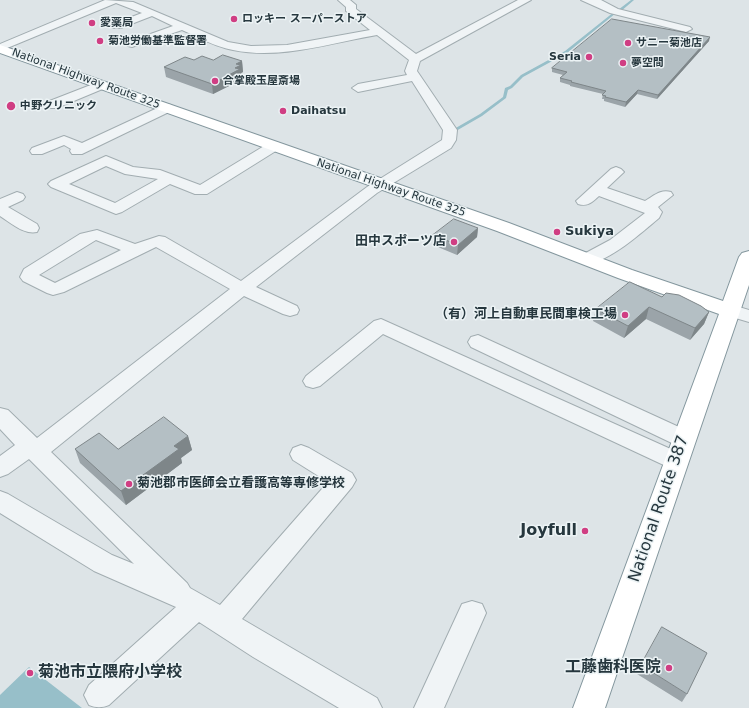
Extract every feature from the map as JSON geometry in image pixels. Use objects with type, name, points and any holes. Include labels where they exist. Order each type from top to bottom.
[{"type":"highway","name":"National Highway Route 325","points":[[0,48],[588,259],[625,274],[739,313]]},
{"type":"highway","points":[[739,313],[749,258]]},
{"type":"highway","name":"National Route 387","points":[[589,708],[680,450],[739,313]]},
{"type":"street","points":[[0,48],[116,0],[151,13],[180,27],[232,46],[258,49],[316,44],[378,32]]},
{"type":"street","points":[[343,0],[352,7],[350,9],[414,59]]},
{"type":"street","points":[[0,468],[34,448],[380,184],[446,145],[449,140],[450,130],[411,71],[414,59],[526,0]]},
{"type":"street","points":[[586,0],[597,2],[614,11],[686,29]]},
{"type":"street","points":[[117,26],[151,13]]},
{"type":"street","points":[[132,44],[180,27]]},
{"type":"street","points":[[358,88],[415,77]]},
{"type":"street","points":[[52,105],[101,85]]},
{"type":"street","points":[[37,151],[64,140],[79,150],[166,108]]},
{"type":"street","points":[[168,178],[163,183],[116,209],[56,184],[106,160],[130,171],[155,173],[168,178],[201,191],[274,146]]},
{"type":"street","points":[[584,201],[616,172]]},
{"type":"street","points":[[588,259],[616,244],[653,215],[654,212],[647,207],[597,190]]},
{"type":"street","points":[[647,207],[665,195]]},
{"type":"street","points":[[0,205],[17,197]]},
{"type":"street","points":[[0,209],[31,228]]},
{"type":"street","points":[[135,250],[97,235],[80,242],[30,273],[30,277],[53,289],[150,243],[159,241],[230,283],[290,310]]},
{"type":"street","points":[[312,380],[381,326],[680,450]]},
{"type":"street","points":[[478,342],[680,450]]},
{"type":"street","points":[[0,416],[192,602]]},
{"type":"street","points":[[223,622],[344,480],[301,454]]},
{"type":"street","points":[[0,501],[103,563],[192,602],[263,648],[367,708]]},
{"type":"street","points":[[99,695],[192,602]]},
{"type":"street","points":[[429,708],[472,613]]},
{"type":"water","points":[[29,667],[82,708],[0,708],[0,695]]},
{"type":"building","name":"夢空間","points":[[612,19],[710,37],[658,95],[638,90],[626,102],[605,97],[606,96],[602,95],[606,91],[560,78],[567,72],[552,68]]},
{"type":"building","points":[[223,55],[242,61],[236,64],[241,65],[235,68],[240,69],[212,84],[164,67],[185,57],[194,60],[202,56],[213,60]]},
{"type":"building","points":[[454,219],[478,228],[458,245],[433,235]]},
{"type":"building","points":[[630,282],[662,297],[666,293],[679,295],[701,306],[709,312],[695,328],[649,307],[628,326],[596,309]]},
{"type":"building","points":[[164,417],[188,436],[174,446],[179,449],[121,491],[75,449],[99,433],[118,449]]},
{"type":"building","name":"工藤歯科医院","points":[[662,627],[707,653],[687,694],[641,665]]},
{"type":"waterway","points":[[619,11],[633,0]]},
{"type":"waterway","points":[[455,130],[481,115],[505,97],[506,89],[511,87],[522,76],[566,52],[615,13]]},
{"type":"place","name":"ロッキー スーパーストア","points":[[234,19]]},
{"type":"place","name":"愛薬局","points":[[92,23]]},
{"type":"place","name":"菊池労働基準監督署","points":[[100,41]]},
{"type":"place","name":"サニー菊池店","points":[[628,43]]},
{"type":"place","name":"Seria","points":[[589,57]]},
{"type":"place","name":"夢空間","points":[[623,63]]},
{"type":"place","name":"合掌殿玉屋斎場","points":[[215,81]]},
{"type":"place","name":"中野クリニック","points":[[11,106]]},
{"type":"place","name":"Daihatsu","points":[[283,111]]},
{"type":"place","name":"Sukiya","points":[[557,232]]},
{"type":"place","name":"田中スポーツ店","points":[[454,242]]},
{"type":"place","name":"（有）河上自動車民間車検工場","points":[[625,315]]},
{"type":"place","name":"菊池郡市医師会立看護高等専修学校","points":[[129,484]]},
{"type":"place","name":"Joyfull","points":[[585,531]]},
{"type":"place","name":"工藤歯科医院","points":[[669,668]]},
{"type":"place","name":"菊池市立隈府小学校","points":[[30,673]]}]
